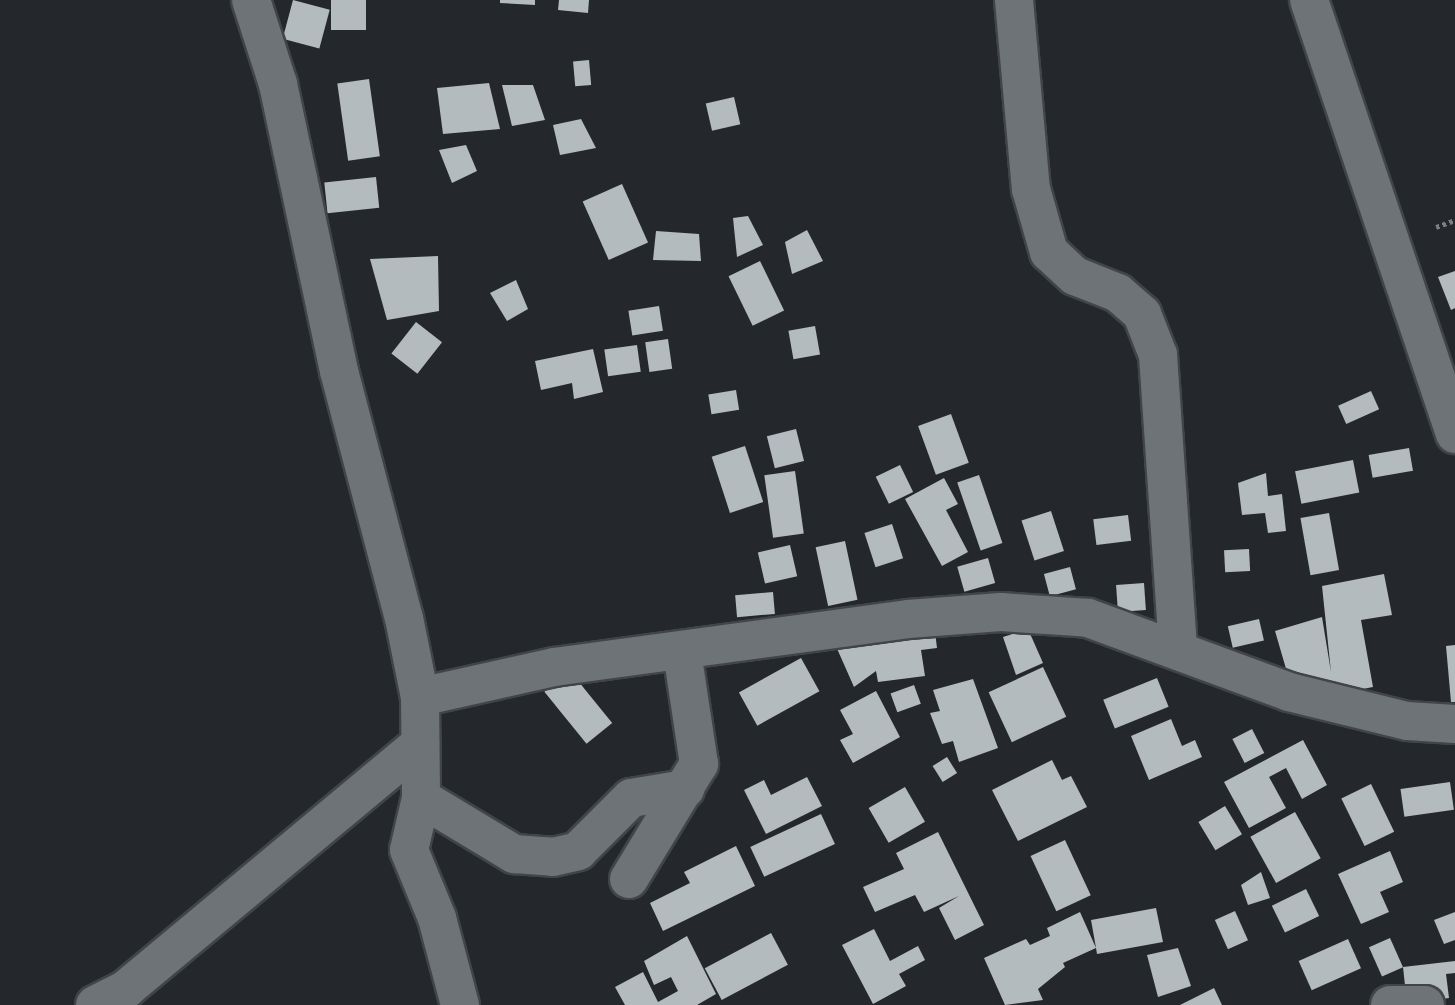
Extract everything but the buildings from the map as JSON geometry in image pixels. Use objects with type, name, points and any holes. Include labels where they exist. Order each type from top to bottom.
[{"type":"street","points":[[251,0],[278,84],[339,371],[420,697],[421,798],[410,850],[438,918],[460,1005]]},
{"type":"street","points":[[1014,0],[1031,189],[1049,252],[1075,276],[1118,293],[1142,314],[1158,355],[1178,649]]},
{"type":"street","points":[[1309,0],[1455,434]]},
{"type":"street","points":[[420,697],[554,667],[682,652],[908,619],[1001,612],[1088,618],[1289,692],[1407,721],[1455,724]]},
{"type":"street","points":[[629,879],[699,764],[682,652]]},
{"type":"street","points":[[95,1005],[127,989],[420,744]]},
{"type":"street","points":[[421,798],[513,854],[553,857],[578,851],[631,798],[685,789]]},
{"type":"street","points":[[1390,1005],[1425,1005]]}]
